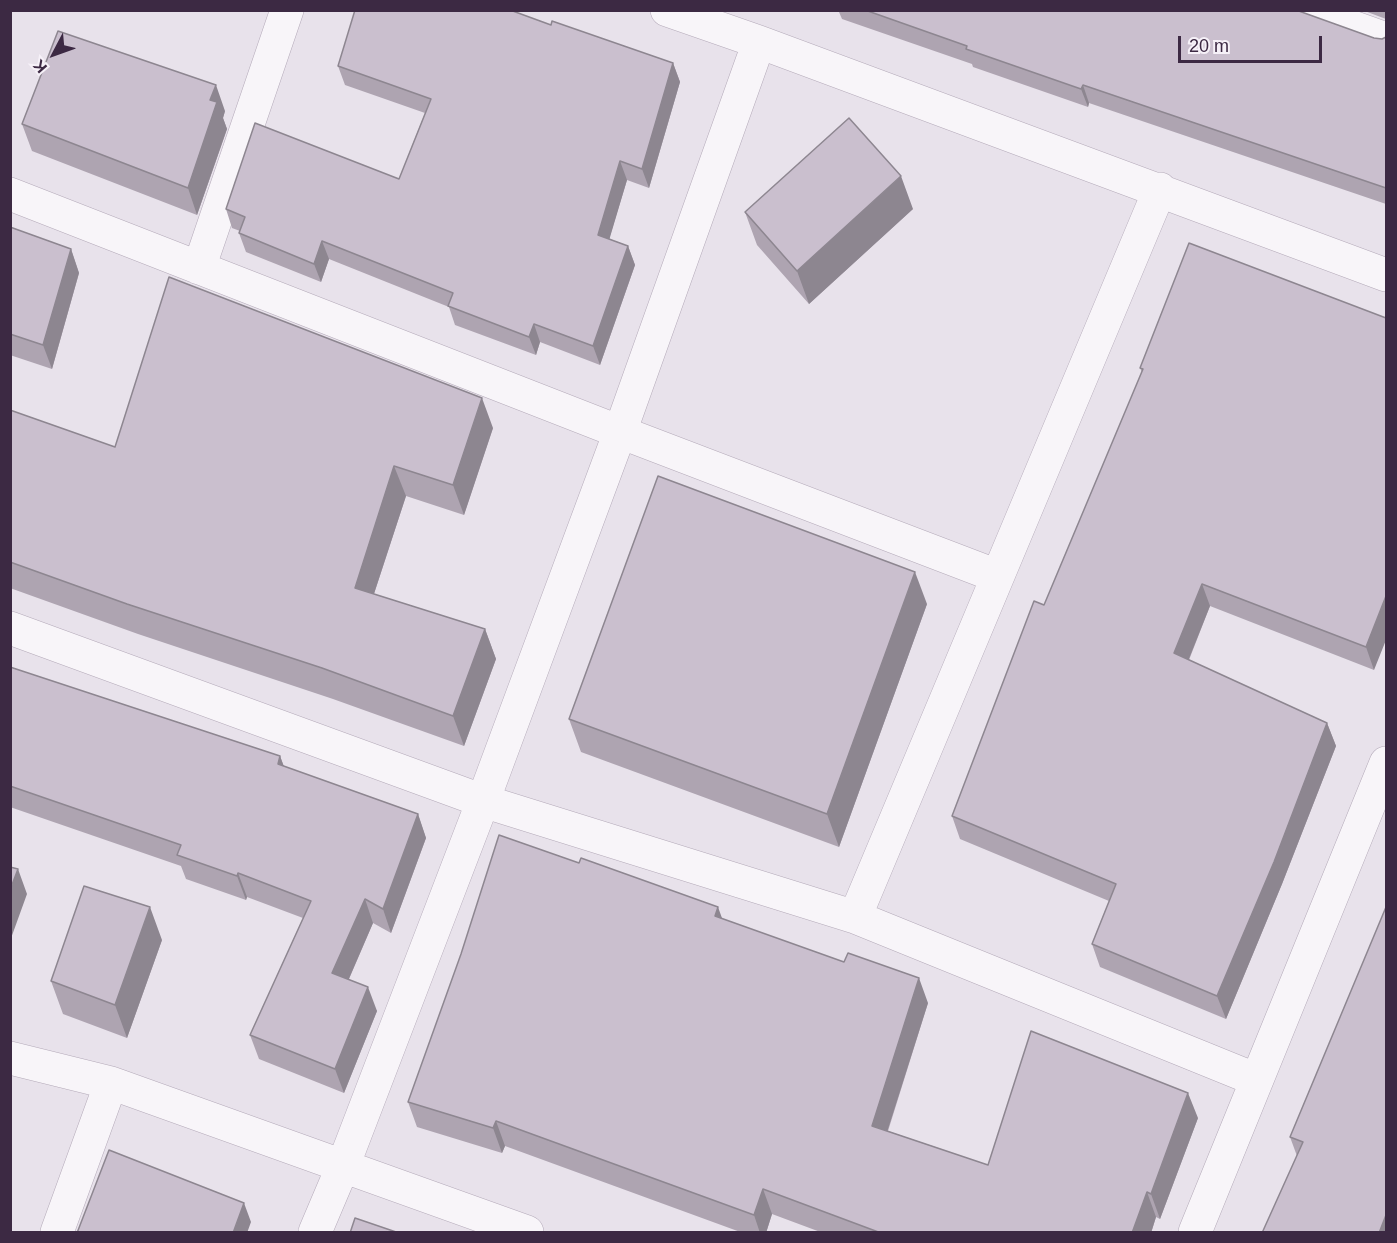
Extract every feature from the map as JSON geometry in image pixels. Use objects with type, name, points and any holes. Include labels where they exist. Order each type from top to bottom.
[{"type":"street","points":[[199,268],[287,10]]},
{"type":"street","points":[[667,10],[1160,189],[1386,275]]},
{"type":"street","points":[[1305,10],[1386,39]]},
{"type":"street","points":[[315,1233],[343,1166],[483,801],[620,432],[759,42]]},
{"type":"street","points":[[855,917],[1160,189]]},
{"type":"street","points":[[10,194],[997,576]]},
{"type":"street","points":[[10,628],[483,801],[855,917],[1257,1080]]},
{"type":"street","points":[[1195,1233],[1386,763]]},
{"type":"street","points":[[10,1058],[111,1083],[527,1233]]},
{"type":"street","points":[[57,1233],[111,1083]]},
{"type":"building","points":[[355,10],[510,10],[551,25],[552,21],[673,63],[642,169],[620,161],[598,235],[628,246],[593,346],[534,324],[529,337],[448,306],[453,293],[322,241],[314,264],[239,233],[245,217],[226,209],[255,123],[399,179],[431,99],[338,66]]},
{"type":"building","points":[[865,10],[1296,10],[1374,38],[1386,37],[1386,188],[1083,85],[1081,89],[966,49],[967,46]]},
{"type":"building","points":[[58,31],[216,85],[210,100],[217,102],[188,188],[22,124]]},
{"type":"building","points":[[849,118],[901,176],[797,271],[745,212]]},
{"type":"building","points":[[10,227],[71,249],[43,345],[10,334]]},
{"type":"building","points":[[1189,243],[1386,318],[1386,596],[1366,647],[1202,584],[1174,653],[1327,723],[1274,862],[1217,996],[1092,944],[1116,884],[952,816],[1034,601],[1044,605],[1143,369],[1140,368]]},
{"type":"building","points":[[169,277],[482,398],[453,485],[394,466],[355,588],[485,629],[453,716],[322,668],[127,604],[10,562],[10,410],[115,447]]},
{"type":"building","points":[[658,476],[915,572],[827,814],[569,719]]},
{"type":"building","points":[[10,667],[280,756],[278,764],[418,814],[383,909],[365,899],[332,973],[368,987],[335,1069],[250,1035],[311,901],[238,873],[237,876],[177,855],[181,845],[10,786]]},
{"type":"building","points":[[499,835],[579,863],[581,858],[718,907],[715,916],[844,962],[848,953],[919,978],[872,1126],[988,1165],[1031,1031],[1188,1093],[1151,1194],[1147,1192],[1132,1233],[881,1233],[763,1189],[754,1215],[496,1121],[493,1128],[408,1102],[461,954]]},
{"type":"building","points":[[10,867],[18,869],[10,890]]},
{"type":"building","points":[[84,886],[150,907],[115,1005],[51,981]]},
{"type":"building","points":[[1386,907],[1386,1215],[1379,1233],[1262,1233],[1303,1142],[1290,1137]]},
{"type":"building","points":[[109,1150],[244,1203],[233,1233],[77,1233]]},
{"type":"building","points":[[355,1218],[399,1233],[350,1233]]}]
